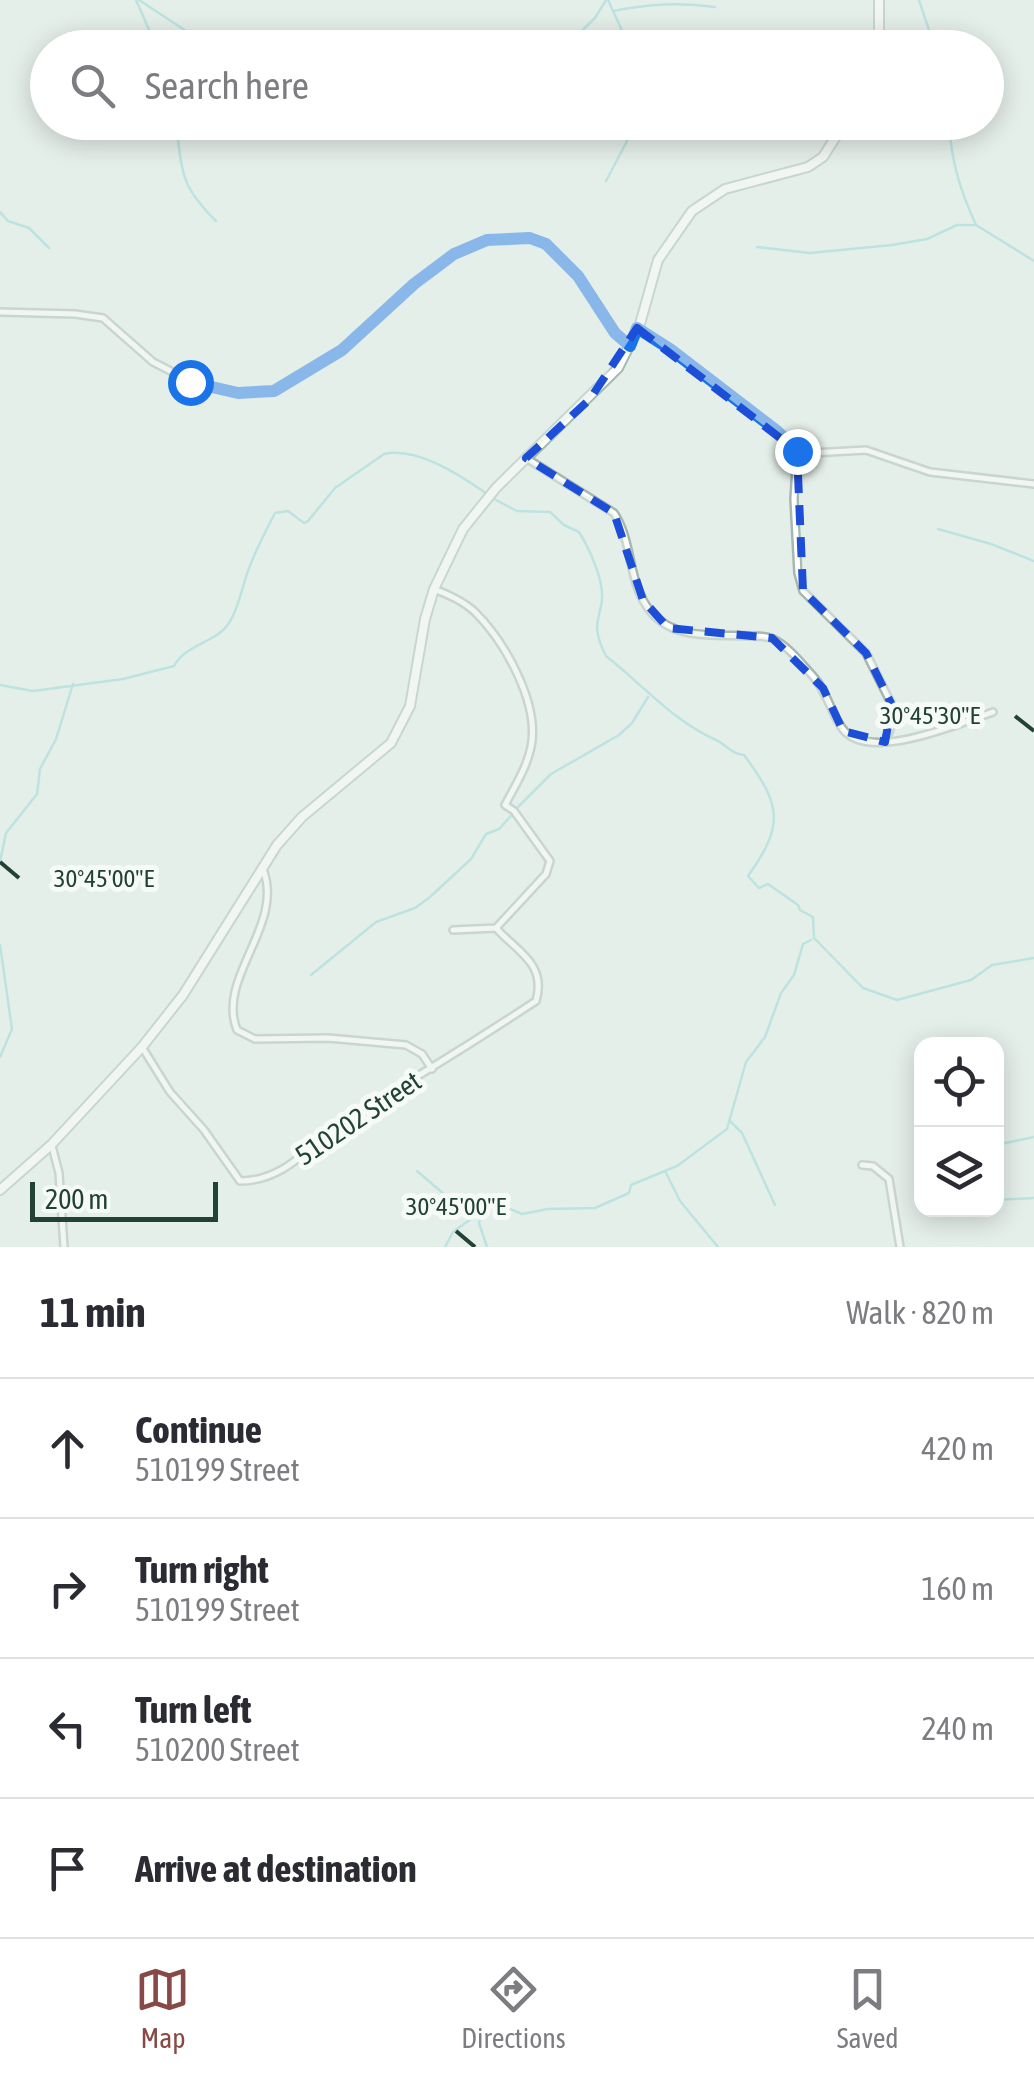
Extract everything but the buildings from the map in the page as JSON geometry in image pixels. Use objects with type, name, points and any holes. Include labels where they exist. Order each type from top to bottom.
[{"type":"street","points":[[878,0],[879,30]]},
{"type":"street","points":[[0,1190],[52,1145],[142,1047],[183,995],[262,867],[302,817],[392,743],[410,706],[434,589],[463,528],[496,488],[618,368],[637,328],[658,260],[692,211],[725,189],[808,166],[823,157],[834,140]]},
{"type":"street","points":[[0,312],[103,318],[153,362],[190,382],[238,393],[274,391],[342,350],[414,284],[454,254],[487,240],[530,238],[546,244],[578,276],[615,333],[630,346]]},
{"type":"street","points":[[637,328],[777,431],[797,451],[866,450],[930,472],[1034,484]]},
{"type":"street","points":[[797,451],[795,513],[798,573],[803,591],[866,653],[892,705],[894,719],[886,742]]},
{"type":"street","points":[[526,458],[614,513],[623,526],[643,600],[668,628],[685,633],[772,638],[795,656],[823,688],[843,730],[856,740],[902,742],[993,712]]},
{"type":"street","points":[[434,589],[464,604],[510,656],[530,716],[532,743],[505,805],[514,811],[550,861],[546,874],[496,928],[453,930]]},
{"type":"street","points":[[262,867],[270,896],[238,985],[234,1004],[237,1030],[255,1039],[328,1038],[406,1045],[422,1054],[432,1069]]},
{"type":"street","name":"510202 Street","points":[[142,1047],[170,1092],[204,1130],[240,1181],[256,1181],[278,1172],[316,1147],[348,1117],[432,1069],[536,1000],[541,986],[530,960],[496,928]]},
{"type":"street","points":[[52,1145],[59,1173],[64,1247]]},
{"type":"street","points":[[862,1164],[880,1170],[892,1184],[900,1247]]},
{"type":"highlighted area","points":[[637,328],[797,451],[803,591],[866,653],[892,705],[885,742],[843,731],[823,688],[772,638],[668,628],[643,600],[614,513],[526,458],[590,399]]},
{"type":"waterway","points":[[136,0],[149,30]]},
{"type":"waterway","points":[[139,0],[185,30]]},
{"type":"waterway","points":[[583,30],[606,0]]},
{"type":"waterway","points":[[608,0],[622,30]]},
{"type":"waterway","points":[[919,0],[929,30]]},
{"type":"waterway","points":[[613,11],[664,5],[715,7]]},
{"type":"waterway","points":[[178,140],[188,186],[216,221]]},
{"type":"waterway","points":[[606,181],[628,140]]},
{"type":"waterway","points":[[951,140],[957,175],[976,225]]},
{"type":"waterway","points":[[0,212],[8,221],[29,228],[49,248]]},
{"type":"waterway","points":[[757,247],[810,253],[892,245],[927,239],[957,225],[976,225],[1034,261]]},
{"type":"waterway","points":[[0,685],[33,691],[123,679],[174,666],[186,652],[217,635],[229,623],[275,513],[288,511],[304,523],[308,521],[335,488],[384,454],[424,458],[487,494]]},
{"type":"waterway","points":[[494,499],[517,511],[550,512],[579,532],[601,585],[597,625],[606,656],[686,723],[744,755],[765,788],[774,815],[768,842],[748,876],[759,888],[768,884],[813,917],[814,938],[863,988],[897,1000],[971,980],[992,965],[1034,958]]},
{"type":"waterway","points":[[938,529],[1034,561]]},
{"type":"waterway","points":[[0,862],[6,833],[37,794],[40,769],[56,739],[73,684]]},
{"type":"waterway","points":[[518,807],[551,774],[619,735],[632,723],[648,697]]},
{"type":"waterway","points":[[311,975],[376,922],[415,908],[430,897],[471,859],[486,834],[499,829],[511,816]]},
{"type":"waterway","points":[[417,1171],[452,1201],[504,1206],[522,1214],[595,1208],[629,1193],[631,1185],[677,1166],[727,1129],[746,1062],[765,1037],[781,993],[794,975],[803,944],[811,940]]},
{"type":"waterway","points":[[0,945],[12,1029],[0,1057]]},
{"type":"waterway","points":[[729,1120],[742,1133],[775,1205]]},
{"type":"waterway","points":[[1004,1143],[1034,1137]]},
{"type":"waterway","points":[[665,1171],[680,1201],[718,1247]]},
{"type":"waterway","points":[[1004,1200],[1034,1198]]},
{"type":"waterway","points":[[445,1247],[453,1232],[486,1208]]},
{"type":"waterway","points":[[482,1212],[479,1223],[487,1247]]},
{"type":"route","points":[[190,382],[238,393],[274,391],[342,350],[414,284],[454,254],[487,240],[530,238],[546,244],[578,276],[615,333],[630,346],[637,328],[777,431],[797,451]]}]
